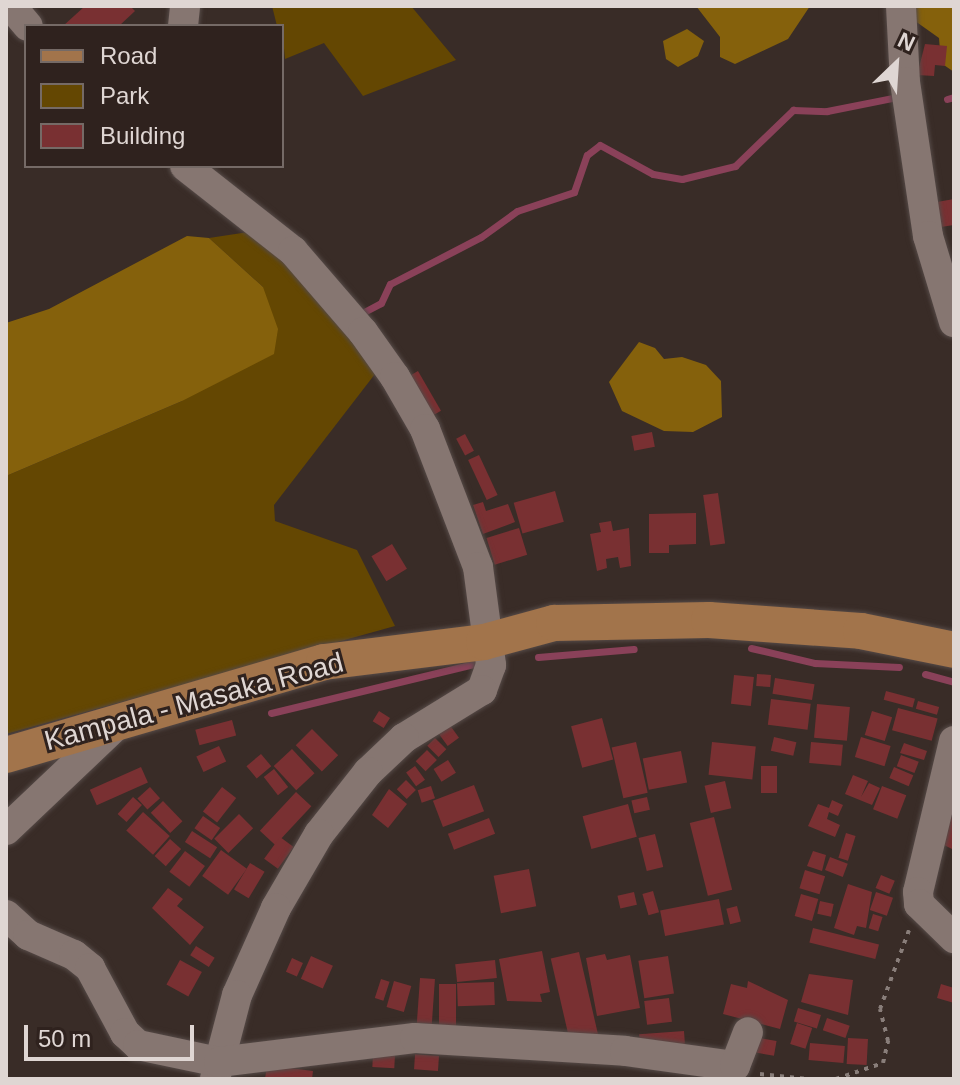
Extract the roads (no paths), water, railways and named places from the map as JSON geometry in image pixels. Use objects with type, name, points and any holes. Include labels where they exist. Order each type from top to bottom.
[{"type":"main road","name":"Kampala - Masaka Road","points":[[6,755],[324,662],[484,642],[554,623],[709,620],[861,631],[954,650]]},
{"type":"street","points":[[11,6],[26,24]]},
{"type":"street","points":[[901,6],[905,82],[928,236],[954,322]]},
{"type":"street","points":[[188,168],[293,251],[363,332],[395,377],[436,456],[478,567],[484,642],[491,665],[482,690],[404,738],[368,772],[319,834],[253,957],[217,1070]]},
{"type":"street","points":[[6,830],[123,719]]},
{"type":"street","points":[[954,741],[919,876],[919,904],[954,938]]},
{"type":"street","points":[[6,915],[28,935],[74,955],[90,968],[125,1033],[138,1045],[183,1050],[217,1070],[415,1038],[625,1051],[735,1066],[748,1032]]},
{"type":"waterway","points":[[947,99],[954,97]]},
{"type":"waterway","points":[[364,312],[381,303],[390,284],[481,237],[517,211],[574,192],[587,155],[600,145],[653,174],[682,179],[735,166],[793,110],[827,111],[892,98]]},
{"type":"waterway","points":[[751,648],[815,663],[899,667]]},
{"type":"waterway","points":[[538,657],[634,649]]},
{"type":"waterway","points":[[271,713],[482,662]]},
{"type":"waterway","points":[[925,674],[954,682]]}]
